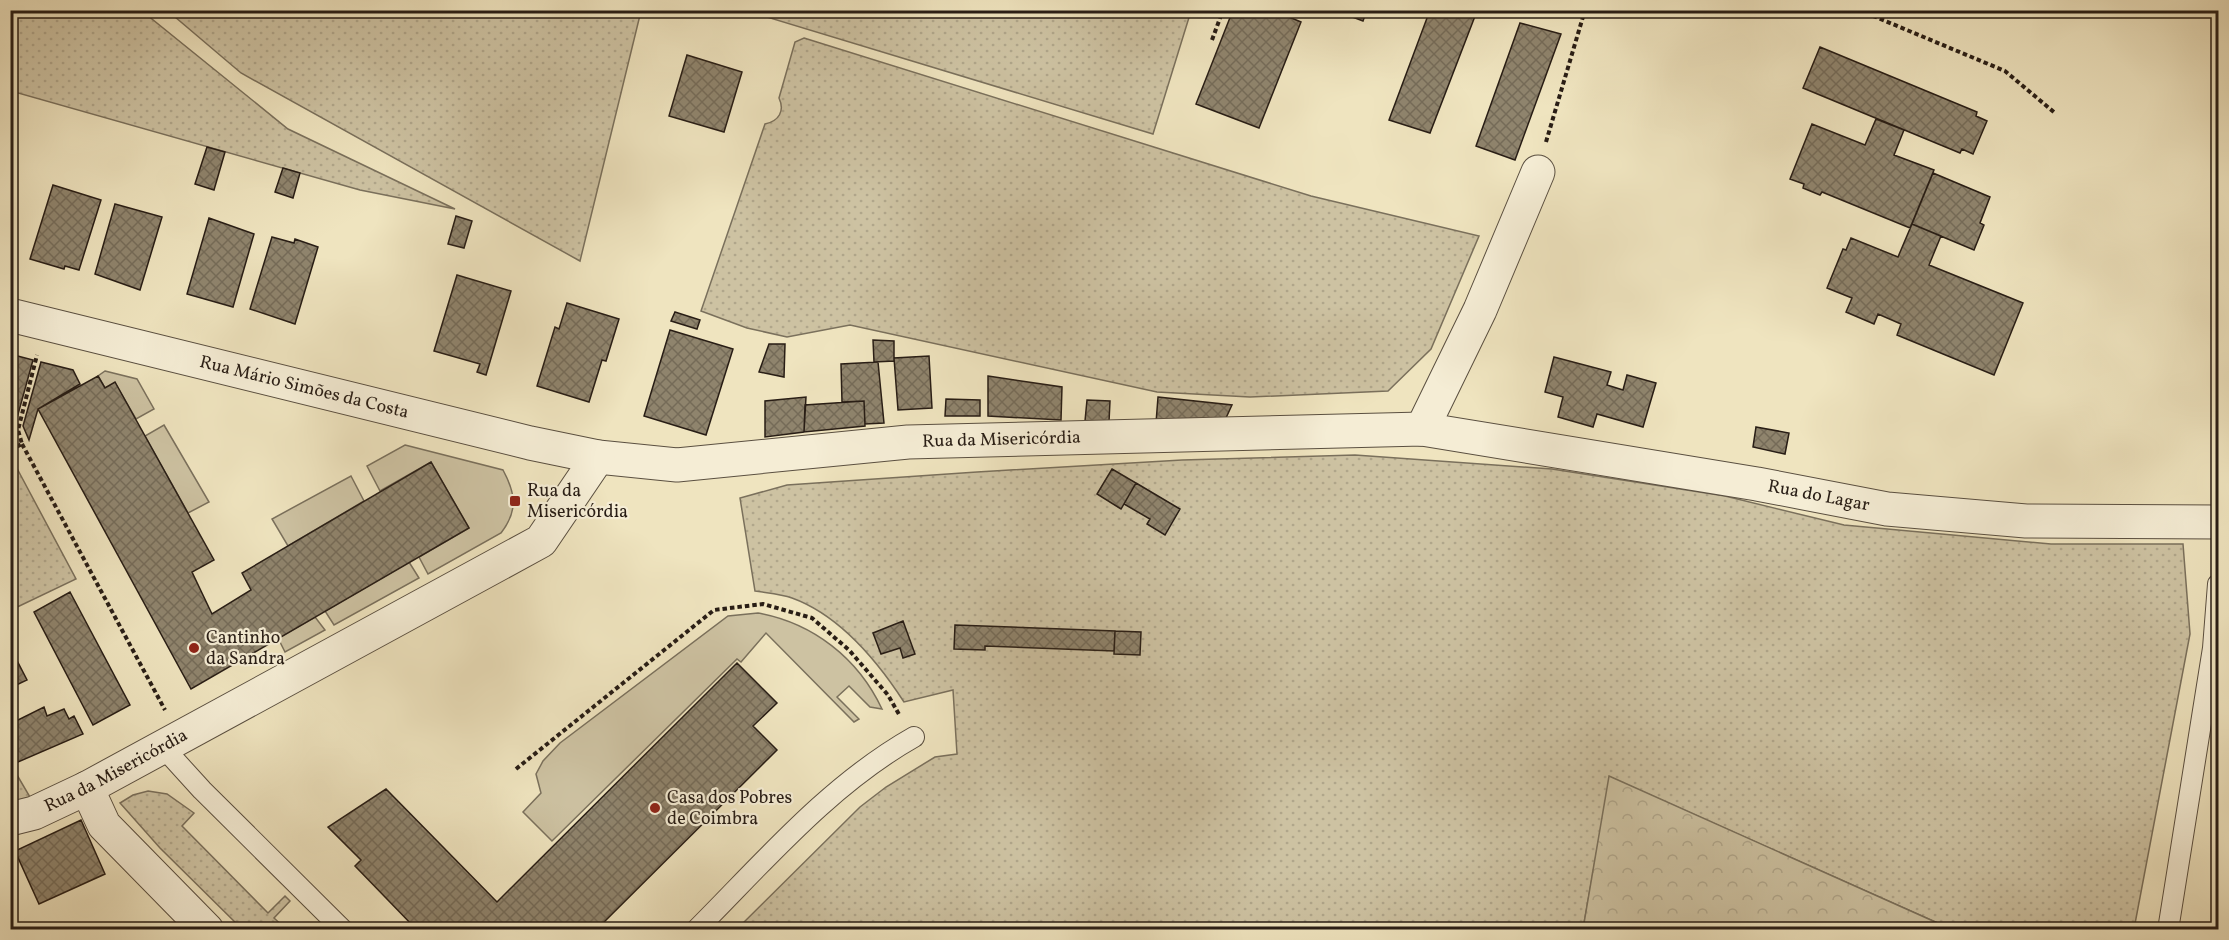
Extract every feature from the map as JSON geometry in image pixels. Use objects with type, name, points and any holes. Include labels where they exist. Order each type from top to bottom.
[{"type":"street","points":[[1422,429],[1480,310],[1538,172]]},
{"type":"street","name":"Rua Mário Simões da Costa","points":[[10,315],[507,438],[598,457]]},
{"type":"street","name":"Rua da Misericórdia","points":[[10,819],[34,813],[87,788],[541,541],[598,457],[677,465],[908,442],[1422,429]]},
{"type":"street","name":"Rua do Lagar","points":[[1422,429],[1757,484],[1887,508],[2026,521],[2218,522]]},
{"type":"street","points":[[87,788],[104,825],[207,930]]},
{"type":"lane","points":[[2168,930],[2213,648],[2218,584]]},
{"type":"lane","points":[[696,930],[825,801],[877,758],[914,736]]},
{"type":"lane","points":[[162,746],[202,790],[344,930]]},
{"type":"path","points":[[1212,40],[1223,10]]},
{"type":"path","points":[[1538,172],[1585,10]]},
{"type":"path","points":[[1859,10],[2005,71],[2055,113]]},
{"type":"path","points":[[45,322],[18,429],[21,444],[165,709]]},
{"type":"path","points":[[10,435],[18,429]]},
{"type":"path","points":[[10,450],[21,444]]},
{"type":"path","points":[[516,769],[714,610],[763,604],[812,618],[849,650],[888,695],[914,736]]},
{"type":"green space","points":[[10,11],[142,11],[288,129],[455,209],[360,190],[11,91]]},
{"type":"green space","points":[[168,11],[641,11],[580,261],[241,73]]},
{"type":"green space","points":[[747,11],[1191,11],[1153,134]]},
{"type":"green space","points":[[804,38],[1311,196],[1479,236],[1431,349],[1388,391],[1250,397],[1157,392],[850,325],[787,337],[747,328],[701,311],[765,124],[780,115],[779,98],[795,42]]},
{"type":"green space","points":[[105,371],[137,379],[154,409],[136,419],[115,383],[105,388],[98,376]]},
{"type":"green space","points":[[164,425],[209,502],[188,513],[145,436]]},
{"type":"green space","points":[[405,445],[503,470],[513,495],[513,510],[501,533],[428,574],[419,557],[469,528],[431,462],[380,491],[367,466]]},
{"type":"green space","points":[[1355,455],[1552,469],[1725,496],[1844,525],[2051,544],[2183,544],[2190,634],[2134,929],[1951,929],[1610,777],[1583,929],[736,930],[860,807],[886,787],[935,757],[957,754],[953,690],[904,702],[870,656],[826,616],[792,598],[755,591],[740,498],[787,485],[1182,460]]},
{"type":"green space","points":[[12,459],[76,579],[11,610],[10,460]]},
{"type":"green space","points":[[351,476],[364,501],[288,546],[272,519]]},
{"type":"green space","points":[[409,562],[419,578],[334,625],[325,611]]},
{"type":"green space","points":[[758,613],[797,625],[832,646],[860,674],[882,709],[870,707],[849,686],[837,697],[859,719],[854,722],[766,633],[741,662],[737,659],[552,841],[523,812],[541,793],[536,774],[543,761],[560,743],[728,616]]},
{"type":"green space","points":[[315,617],[325,630],[285,652],[278,638]]},
{"type":"green space","points":[[10,763],[30,797],[10,804]]},
{"type":"green space","points":[[1609,776],[1951,929],[1583,929]]},
{"type":"green space","points":[[148,791],[167,794],[194,813],[182,826],[268,913],[285,896],[290,901],[274,918],[286,929],[242,929],[160,848],[120,803],[133,795]]},
{"type":"building","points":[[1233,10],[1272,10],[1301,22],[1259,128],[1196,104]]},
{"type":"building","points":[[1334,10],[1367,10],[1363,21]]},
{"type":"building","points":[[1430,10],[1477,11],[1430,133],[1389,120]]},
{"type":"building","points":[[1520,23],[1561,34],[1515,160],[1476,146]]},
{"type":"building","points":[[1820,47],[1977,112],[1976,116],[1987,121],[1973,154],[1962,149],[1960,153],[1803,88]]},
{"type":"building","points":[[687,55],[742,72],[724,132],[669,116]]},
{"type":"building","points":[[1876,119],[1904,130],[1894,155],[1934,170],[1910,228],[1822,192],[1820,195],[1803,188],[1804,184],[1790,179],[1812,124],[1865,145]]},
{"type":"building","points":[[207,147],[225,152],[214,190],[195,184]]},
{"type":"building","points":[[283,168],[300,173],[293,198],[275,192]]},
{"type":"building","points":[[1933,173],[1990,197],[1980,223],[1984,225],[1974,250],[1912,224]]},
{"type":"building","points":[[53,185],[101,200],[79,270],[65,266],[64,269],[30,259]]},
{"type":"building","points":[[115,204],[162,217],[140,290],[95,274]]},
{"type":"building","points":[[456,216],[472,221],[464,248],[448,244]]},
{"type":"building","points":[[209,218],[254,234],[233,307],[187,294]]},
{"type":"building","points":[[1912,224],[1941,236],[1929,265],[2023,303],[1994,375],[1897,335],[1901,324],[1878,314],[1874,324],[1846,312],[1852,298],[1827,288],[1843,249],[1846,250],[1851,238],[1898,257]]},
{"type":"building","points":[[272,237],[294,243],[295,239],[318,247],[295,324],[250,309]]},
{"type":"building","points":[[457,275],[511,291],[486,375],[477,372],[480,364],[434,351]]},
{"type":"building","points":[[567,303],[619,319],[606,361],[602,360],[589,402],[537,386],[555,327],[559,329]]},
{"type":"building","points":[[675,312],[700,320],[697,329],[671,321]]},
{"type":"building","points":[[670,330],[733,349],[706,435],[644,416]]},
{"type":"building","points":[[873,340],[894,341],[894,361],[874,362]]},
{"type":"building","points":[[769,344],[785,344],[784,377],[759,372]]},
{"type":"building","points":[[10,354],[33,360],[17,418],[10,422]]},
{"type":"building","points":[[929,356],[932,408],[898,410],[894,358]]},
{"type":"building","points":[[1554,357],[1611,372],[1607,385],[1623,390],[1627,375],[1656,383],[1643,427],[1597,414],[1593,427],[1558,417],[1563,397],[1545,392]]},
{"type":"building","points":[[41,362],[73,370],[80,384],[38,409],[29,440],[23,426]]},
{"type":"building","points":[[878,362],[884,423],[865,424],[864,401],[842,402],[841,364]]},
{"type":"building","points":[[98,376],[105,388],[115,382],[214,560],[192,572],[212,614],[251,590],[242,573],[431,462],[469,528],[191,689],[38,409]]},
{"type":"building","points":[[988,376],[1062,387],[1061,420],[988,416]]},
{"type":"building","points":[[806,397],[804,432],[765,437],[765,401]]},
{"type":"building","points":[[1158,397],[1232,405],[1225,420],[1156,423]]},
{"type":"building","points":[[946,399],[980,400],[980,416],[945,416]]},
{"type":"building","points":[[1087,400],[1110,401],[1109,422],[1085,421]]},
{"type":"building","points":[[864,401],[865,426],[804,432],[805,405]]},
{"type":"building","points":[[1756,427],[1789,433],[1785,454],[1753,447]]},
{"type":"building","points":[[1112,469],[1136,483],[1121,509],[1097,494]]},
{"type":"building","points":[[1136,483],[1180,509],[1165,535],[1147,524],[1150,519],[1124,504]]},
{"type":"building","points":[[70,592],[130,705],[93,725],[34,612]]},
{"type":"building","points":[[903,621],[915,654],[903,658],[900,648],[881,654],[873,633]]},
{"type":"building","points":[[955,625],[1115,631],[1114,651],[985,646],[985,650],[954,649]]},
{"type":"building","points":[[1115,631],[1141,632],[1140,655],[1114,654]]},
{"type":"building","points":[[10,647],[27,680],[10,688]]},
{"type":"building","name":"Casa dos Pobres de Coimbra","points":[[737,663],[777,703],[753,726],[777,750],[596,930],[417,930],[355,866],[361,860],[328,827],[386,789],[497,902]]},
{"type":"building","points":[[44,707],[47,716],[64,709],[69,719],[74,716],[83,734],[11,765],[10,724]]},
{"type":"building","points":[[81,820],[105,874],[39,904],[15,851]]},
{"type":"building","points":[[1049,925],[1068,930],[1048,930]]},
{"type":"place","name":"Rua da Misericórdia","points":[[515,501]]},
{"type":"place","name":"Cantinho da Sandra","points":[[194,648]]},
{"type":"place","name":"Casa dos Pobres de Coimbra","points":[[655,808]]}]
